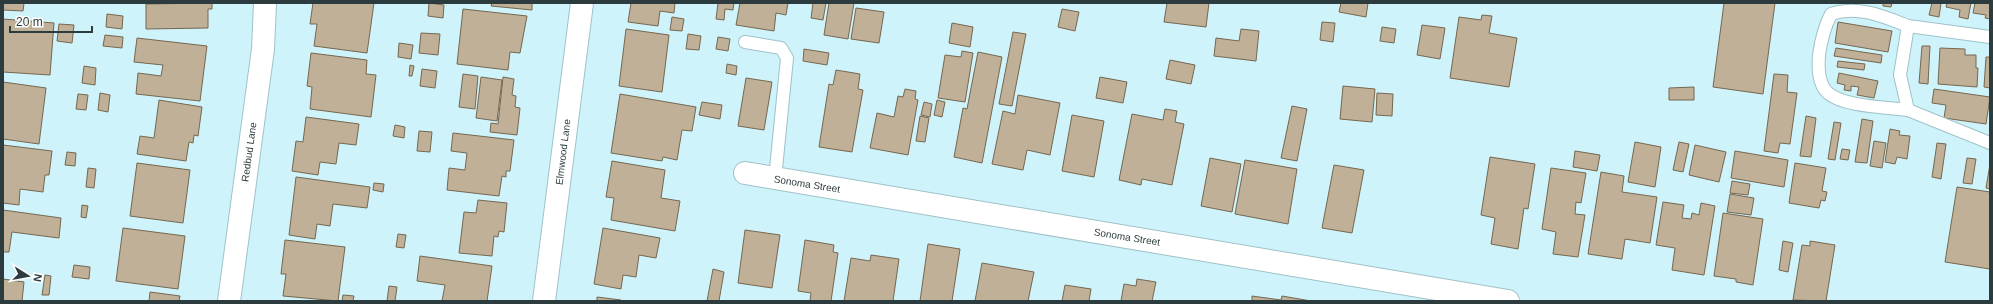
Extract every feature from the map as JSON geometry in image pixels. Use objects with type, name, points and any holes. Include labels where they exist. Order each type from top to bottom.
[{"type":"street","name":"Redbud Lane","points":[[229,301],[263,49],[265,3]]},
{"type":"street","name":"Elmwood Lane","points":[[544,301],[582,3]]},
{"type":"street","name":"Sonoma Street","points":[[745,173],[1402,292],[1508,301]]},
{"type":"lane","points":[[1990,37],[1908,26],[1879,15],[1844,10],[1831,14],[1824,28],[1818,66],[1820,81],[1827,92],[1839,100],[1908,110],[1990,143]]},
{"type":"lane","points":[[1908,26],[1900,75],[1908,110]]},
{"type":"lane","points":[[745,42],[781,48],[787,58],[775,179]]},
{"type":"building","points":[[3,3],[24,3],[23,11],[3,10]]},
{"type":"building","points":[[212,3],[212,9],[208,9],[208,28],[146,29],[146,4]]},
{"type":"building","points":[[313,3],[374,3],[367,53],[314,46],[317,24],[310,24]]},
{"type":"building","points":[[429,3],[444,5],[443,18],[428,16]]},
{"type":"building","points":[[492,3],[532,3],[532,10],[491,6]]},
{"type":"building","points":[[631,3],[675,3],[674,13],[660,11],[658,26],[628,22]]},
{"type":"building","points":[[718,3],[734,3],[733,10],[725,9],[724,20],[716,19]]},
{"type":"building","points":[[740,3],[788,3],[786,15],[776,13],[774,31],[736,25]]},
{"type":"building","points":[[813,3],[826,3],[823,20],[811,18]]},
{"type":"building","points":[[829,3],[854,3],[848,39],[824,35]]},
{"type":"building","points":[[1167,3],[1209,3],[1206,27],[1164,22]]},
{"type":"building","points":[[1341,3],[1368,3],[1366,17],[1339,12]]},
{"type":"building","points":[[1724,3],[1775,3],[1763,94],[1713,87]]},
{"type":"building","points":[[1883,3],[1892,3],[1891,7],[1883,6]]},
{"type":"building","points":[[1932,3],[1941,3],[1939,17],[1929,15]]},
{"type":"building","points":[[1947,3],[1971,3],[1968,19],[1959,17],[1960,10],[1946,7]]},
{"type":"building","points":[[1975,3],[1990,3],[1990,19],[1985,18],[1986,15],[1973,13]]},
{"type":"building","points":[[856,8],[884,12],[879,43],[851,39]]},
{"type":"building","points":[[463,9],[527,16],[520,53],[510,52],[508,70],[457,64]]},
{"type":"building","points":[[1062,9],[1079,12],[1075,31],[1058,27]]},
{"type":"building","points":[[107,14],[123,16],[122,29],[106,27]]},
{"type":"building","points":[[1482,15],[1492,16],[1489,33],[1517,38],[1509,87],[1450,78],[1459,17],[1481,20]]},
{"type":"building","points":[[672,17],[684,19],[682,31],[670,30]]},
{"type":"building","points":[[3,19],[54,23],[50,75],[3,72]]},
{"type":"building","points":[[1322,22],[1335,23],[1333,42],[1320,40]]},
{"type":"building","points":[[1838,22],[1892,31],[1888,52],[1835,43]]},
{"type":"building","points":[[952,23],[973,27],[970,47],[949,43]]},
{"type":"building","points":[[59,24],[74,25],[72,43],[57,41]]},
{"type":"building","points":[[1422,25],[1445,28],[1440,59],[1417,55]]},
{"type":"building","points":[[1382,27],[1396,29],[1394,43],[1380,41]]},
{"type":"building","points":[[626,29],[669,35],[662,92],[619,86]]},
{"type":"building","points":[[1241,29],[1259,31],[1256,61],[1214,56],[1216,38],[1239,41]]},
{"type":"building","points":[[1013,32],[1026,34],[1012,106],[999,104]]},
{"type":"building","points":[[421,33],[440,34],[438,55],[419,53]]},
{"type":"building","points":[[688,34],[701,36],[699,50],[686,49]]},
{"type":"building","points":[[105,35],[123,37],[122,48],[103,46]]},
{"type":"building","points":[[718,37],[730,39],[728,51],[716,49]]},
{"type":"building","points":[[137,38],[207,46],[200,101],[136,94],[138,73],[161,76],[163,65],[134,62]]},
{"type":"building","points":[[399,43],[413,45],[411,59],[398,57]]},
{"type":"building","points":[[1922,46],[1930,46],[1928,84],[1919,83]]},
{"type":"building","points":[[1836,48],[1882,55],[1881,63],[1834,56]]},
{"type":"building","points":[[1940,48],[1965,49],[1965,55],[1976,55],[1976,68],[1978,68],[1977,87],[1938,84]]},
{"type":"building","points":[[804,49],[829,53],[827,65],[803,61]]},
{"type":"building","points":[[962,51],[973,53],[965,102],[938,98],[945,55],[961,57]]},
{"type":"building","points":[[978,52],[1002,57],[982,163],[954,157],[963,108],[967,109]]},
{"type":"building","points":[[311,53],[367,60],[366,74],[376,75],[371,117],[310,109],[312,87],[307,86]]},
{"type":"building","points":[[1986,57],[1990,57],[1990,88],[1984,87]]},
{"type":"building","points":[[1170,60],[1195,65],[1191,84],[1166,79]]},
{"type":"building","points":[[1838,61],[1865,64],[1864,70],[1837,67]]},
{"type":"building","points":[[727,64],[737,66],[736,75],[726,73]]},
{"type":"building","points":[[410,65],[414,66],[412,76],[409,76]]},
{"type":"building","points":[[84,66],[96,68],[95,85],[82,83]]},
{"type":"building","points":[[422,69],[437,71],[435,88],[420,86]]},
{"type":"building","points":[[836,70],[860,74],[858,89],[863,90],[852,152],[819,147],[829,84],[833,85]]},
{"type":"building","points":[[1839,73],[1878,81],[1874,98],[1857,95],[1859,87],[1851,86],[1851,91],[1844,90],[1845,85],[1837,83]]},
{"type":"building","points":[[463,74],[478,76],[475,109],[459,107]]},
{"type":"building","points":[[1774,74],[1788,75],[1787,92],[1797,93],[1790,144],[1780,143],[1778,153],[1764,151]]},
{"type":"building","points":[[481,77],[502,80],[497,121],[476,118]]},
{"type":"building","points":[[503,77],[514,79],[512,95],[516,96],[515,107],[520,108],[517,135],[490,132],[491,123],[498,124]]},
{"type":"building","points":[[1100,77],[1127,82],[1123,103],[1096,98]]},
{"type":"building","points":[[746,78],[772,82],[764,130],[738,126]]},
{"type":"building","points":[[3,82],[46,88],[39,144],[3,139]]},
{"type":"building","points":[[1343,86],[1375,89],[1372,122],[1340,119]]},
{"type":"building","points":[[1694,87],[1694,100],[1669,100],[1669,88]]},
{"type":"building","points":[[905,89],[916,91],[915,99],[918,100],[908,155],[870,148],[877,113],[894,117],[898,96],[903,97]]},
{"type":"building","points":[[1934,89],[1990,97],[1986,124],[1944,118],[1946,105],[1932,103]]},
{"type":"building","points":[[100,93],[110,95],[108,112],[98,110]]},
{"type":"building","points":[[1377,93],[1393,94],[1392,116],[1376,115]]},
{"type":"building","points":[[78,94],[88,95],[86,110],[76,109]]},
{"type":"building","points":[[620,94],[696,107],[692,131],[682,130],[677,160],[663,157],[662,161],[611,153]]},
{"type":"building","points":[[1018,95],[1060,103],[1050,155],[1027,150],[1023,170],[992,164],[1003,111],[1015,114]]},
{"type":"building","points":[[159,100],[202,107],[198,136],[194,135],[193,143],[189,142],[186,161],[137,154],[140,136],[154,138]]},
{"type":"building","points":[[937,100],[945,102],[942,117],[934,115]]},
{"type":"building","points":[[702,102],[722,105],[720,119],[699,115]]},
{"type":"building","points":[[924,102],[932,104],[930,117],[921,115]]},
{"type":"building","points":[[1292,106],[1307,109],[1297,161],[1281,158]]},
{"type":"building","points":[[1165,109],[1177,111],[1175,122],[1184,124],[1172,185],[1142,179],[1141,185],[1119,180],[1132,114],[1163,120]]},
{"type":"building","points":[[1072,115],[1104,121],[1094,177],[1062,171]]},
{"type":"building","points":[[920,116],[929,118],[925,142],[916,141]]},
{"type":"building","points":[[1806,116],[1816,118],[1811,157],[1800,156]]},
{"type":"building","points":[[306,117],[359,124],[356,145],[339,143],[336,164],[320,162],[318,175],[292,171],[296,141],[303,142]]},
{"type":"building","points":[[1862,119],[1873,121],[1867,163],[1855,162]]},
{"type":"building","points":[[1834,122],[1841,123],[1835,160],[1828,159]]},
{"type":"building","points":[[395,125],[405,127],[404,138],[393,136]]},
{"type":"building","points":[[1890,129],[1900,131],[1899,135],[1910,136],[1907,159],[1897,157],[1895,164],[1885,162]]},
{"type":"building","points":[[419,131],[432,132],[430,152],[417,151]]},
{"type":"building","points":[[453,133],[514,140],[510,171],[506,171],[506,177],[502,176],[499,196],[447,190],[449,168],[465,170],[467,153],[451,151]]},
{"type":"building","points":[[1874,141],[1886,143],[1882,168],[1870,166]]},
{"type":"building","points":[[1635,142],[1661,147],[1655,187],[1628,182]]},
{"type":"building","points":[[1679,142],[1689,144],[1683,172],[1673,170]]},
{"type":"building","points":[[1937,143],[1946,144],[1941,179],[1932,177]]},
{"type":"building","points":[[3,145],[52,151],[49,175],[45,175],[43,192],[20,189],[19,205],[3,203]]},
{"type":"building","points":[[1695,145],[1726,152],[1719,182],[1689,175]]},
{"type":"building","points":[[1842,149],[1850,150],[1848,160],[1840,159]]},
{"type":"building","points":[[1575,151],[1600,155],[1597,171],[1573,167]]},
{"type":"building","points":[[1735,151],[1788,160],[1784,187],[1731,178]]},
{"type":"building","points":[[67,152],[76,153],[75,166],[65,165]]},
{"type":"building","points":[[1490,157],[1535,164],[1528,209],[1524,208],[1518,249],[1491,244],[1495,218],[1481,215]]},
{"type":"building","points":[[1210,158],[1241,164],[1232,212],[1201,206]]},
{"type":"building","points":[[1967,158],[1976,159],[1972,184],[1963,183]]},
{"type":"building","points":[[1245,160],[1297,169],[1288,224],[1235,214]]},
{"type":"building","points":[[612,161],[665,170],[661,198],[680,201],[675,231],[611,220],[614,198],[606,197]]},
{"type":"building","points":[[137,163],[190,170],[183,223],[130,216]]},
{"type":"building","points":[[1795,163],[1826,168],[1822,191],[1827,192],[1825,201],[1821,200],[1819,208],[1789,203]]},
{"type":"building","points":[[1990,164],[1990,189],[1986,188]]},
{"type":"building","points":[[1334,165],[1364,170],[1352,233],[1322,228]]},
{"type":"building","points":[[88,168],[96,169],[94,188],[86,187]]},
{"type":"building","points":[[1551,168],[1586,173],[1581,203],[1576,202],[1575,214],[1585,215],[1578,257],[1553,254],[1556,232],[1542,229]]},
{"type":"building","points":[[1601,172],[1624,176],[1622,192],[1657,197],[1650,243],[1625,239],[1622,259],[1588,254]]},
{"type":"building","points":[[296,177],[370,187],[367,208],[333,204],[330,226],[317,224],[315,239],[289,235]]},
{"type":"building","points":[[1732,181],[1750,184],[1748,195],[1730,193]]},
{"type":"building","points":[[374,183],[384,184],[383,192],[373,190]]},
{"type":"building","points":[[1957,187],[1990,192],[1990,269],[1945,262]]},
{"type":"building","points":[[1730,194],[1754,198],[1751,215],[1727,212]]},
{"type":"building","points":[[478,200],[507,203],[504,232],[499,231],[498,237],[494,236],[492,256],[459,253],[464,212],[476,213]]},
{"type":"building","points":[[1663,202],[1684,205],[1682,218],[1691,219],[1692,213],[1699,215],[1701,203],[1715,206],[1704,275],[1672,270],[1675,248],[1656,245]]},
{"type":"building","points":[[82,205],[88,206],[86,218],[81,217]]},
{"type":"building","points":[[3,210],[61,218],[59,238],[12,232],[9,252],[3,252]]},
{"type":"building","points":[[1723,213],[1763,219],[1753,285],[1736,282],[1736,279],[1714,276]]},
{"type":"building","points":[[123,228],[185,236],[178,289],[116,281]]},
{"type":"building","points":[[603,228],[660,238],[656,258],[639,255],[636,277],[623,275],[621,289],[594,284]]},
{"type":"building","points":[[745,230],[780,235],[772,288],[738,283]]},
{"type":"building","points":[[398,234],[406,235],[404,248],[396,247]]},
{"type":"building","points":[[285,240],[345,247],[338,301],[283,296],[286,274],[281,274]]},
{"type":"building","points":[[805,240],[834,245],[833,252],[838,253],[831,301],[810,301],[811,293],[798,291]]},
{"type":"building","points":[[1783,241],[1793,243],[1788,272],[1779,270]]},
{"type":"building","points":[[1810,241],[1835,245],[1826,301],[1793,300],[1802,245],[1810,246]]},
{"type":"building","points":[[928,244],[960,249],[952,301],[920,301]]},
{"type":"building","points":[[871,255],[899,259],[893,301],[844,301],[851,258],[870,261]]},
{"type":"building","points":[[420,256],[492,266],[487,301],[442,301],[445,285],[417,281]]},
{"type":"building","points":[[982,263],[1034,272],[1028,301],[975,301]]},
{"type":"building","points":[[74,265],[90,267],[89,279],[72,277]]},
{"type":"building","points":[[713,269],[724,272],[719,301],[707,301]]},
{"type":"building","points":[[45,275],[51,276],[49,295],[42,295]]},
{"type":"building","points":[[3,279],[24,282],[22,301],[3,301]]},
{"type":"building","points":[[1137,279],[1156,282],[1152,301],[1121,301],[1124,284],[1136,286]]},
{"type":"building","points":[[1065,285],[1091,289],[1089,301],[1062,301]]},
{"type":"building","points":[[389,286],[397,287],[395,301],[387,301]]},
{"type":"building","points":[[150,292],[180,296],[179,301],[149,301]]},
{"type":"building","points":[[343,295],[354,296],[353,301],[342,301]]},
{"type":"building","points":[[1252,296],[1281,300],[1282,296],[1311,301],[1252,301]]},
{"type":"building","points":[[597,297],[621,300],[621,301],[597,301]]}]
